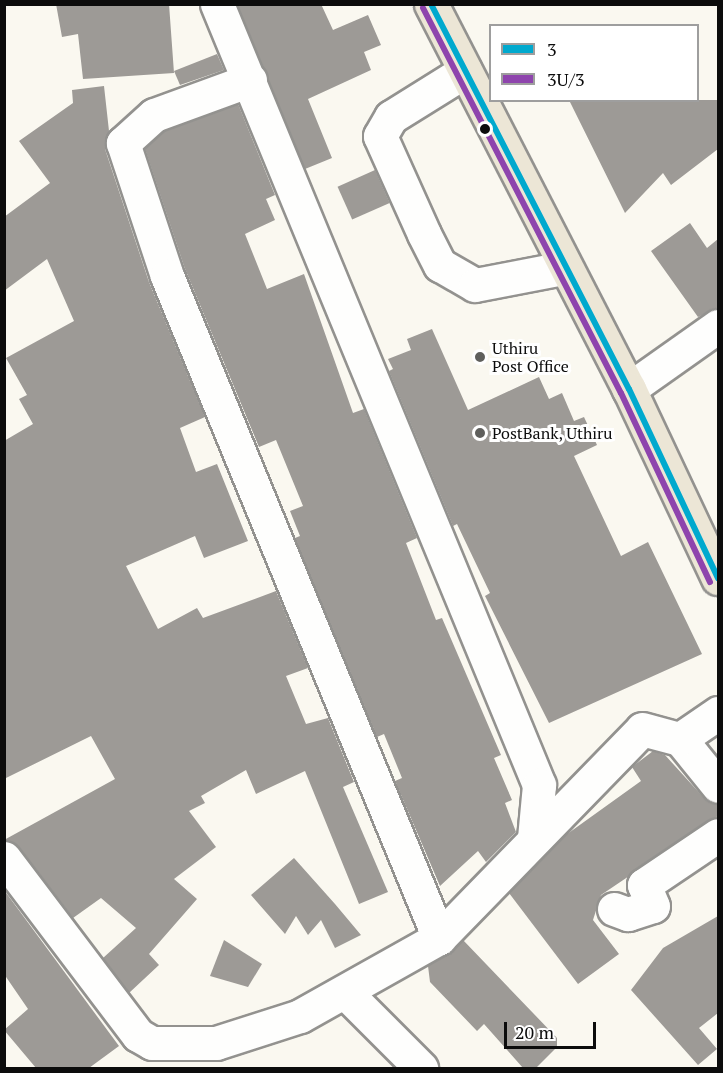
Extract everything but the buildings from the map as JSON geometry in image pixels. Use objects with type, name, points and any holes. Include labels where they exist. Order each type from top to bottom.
[{"type":"main road","points":[[431,4],[563,268],[711,540],[718,578]]},
{"type":"street","points":[[217,4],[539,785],[534,838]]},
{"type":"street","points":[[465,71],[391,117],[380,136],[424,234],[440,266],[475,285],[563,268]]},
{"type":"street","points":[[250,80],[159,112],[123,143],[167,276],[439,938]]},
{"type":"street","points":[[629,389],[718,326]]},
{"type":"street","points":[[680,740],[718,712]]},
{"type":"street","points":[[4,858],[138,1035],[152,1043],[216,1056],[347,994],[439,938],[642,729],[680,740],[718,786]]},
{"type":"street","points":[[614,909],[628,914],[653,906],[644,885],[718,835]]},
{"type":"street","points":[[347,994],[421,1068]]},
{"type":"transit line","name":"3","points":[[431,4],[629,389],[718,578]]},
{"type":"transit line","name":"3U/3","points":[[423,8],[621,393],[710,582]]},
{"type":"place","name":"Uthiru Post Office","points":[[480,357]]},
{"type":"place","name":"PostBank, Uthiru","points":[[480,433]]}]
